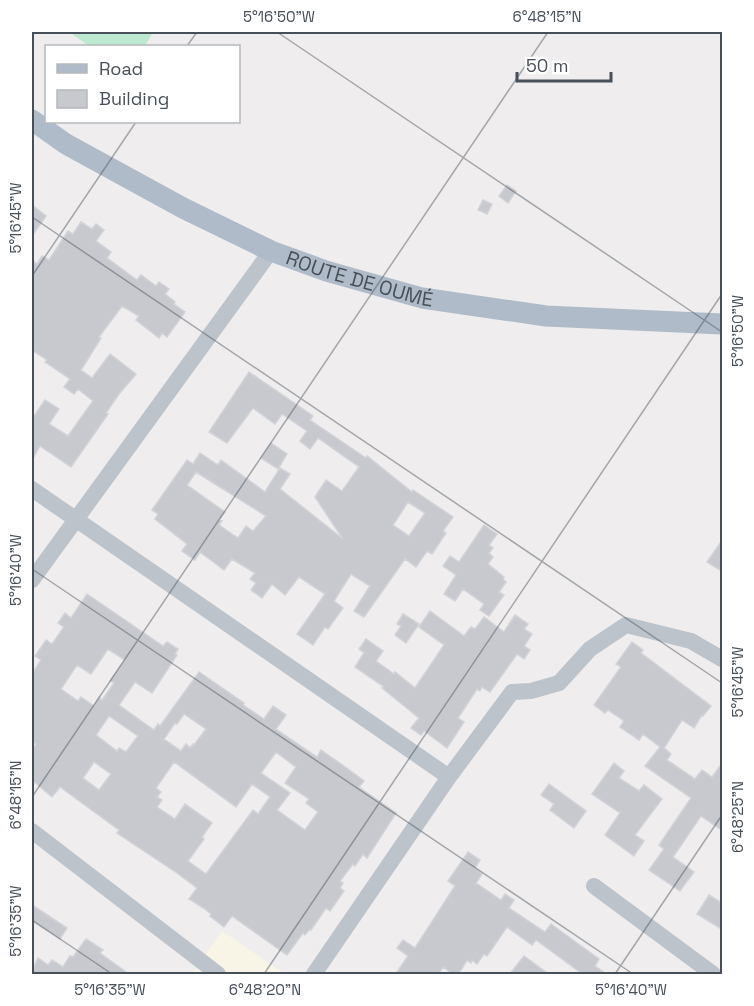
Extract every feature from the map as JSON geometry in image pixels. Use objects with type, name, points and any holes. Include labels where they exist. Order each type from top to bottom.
[{"type":"main road","name":"ROUTE DE OUMÉ","points":[[32,120],[66,144],[183,208],[271,251],[326,271],[422,298],[546,316],[723,324]]},
{"type":"street","points":[[32,580],[271,251]]},
{"type":"street","points":[[32,489],[449,777]]},
{"type":"street","points":[[314,975],[449,777],[512,692],[531,692],[559,683],[590,649],[626,625],[692,641],[723,659]]},
{"type":"street","points":[[32,831],[218,975]]},
{"type":"street","points":[[594,886],[713,975]]},
{"type":"shaded area","points":[[222,931],[285,974],[192,974]]},
{"type":"green space","points":[[69,32],[153,32],[146,45],[88,45]]},
{"type":"building","points":[[507,185],[516,191],[508,203],[499,196]]},
{"type":"building","points":[[483,200],[492,204],[487,214],[478,210]]},
{"type":"building","points":[[32,205],[46,216],[32,236]]},
{"type":"building","points":[[81,222],[92,229],[96,224],[104,230],[96,241],[111,252],[107,258],[137,280],[141,275],[156,286],[159,282],[169,289],[165,294],[185,312],[167,337],[162,333],[159,338],[136,320],[139,316],[122,306],[99,337],[101,338],[81,370],[92,378],[110,354],[136,374],[119,394],[71,467],[40,446],[32,460],[32,419],[45,400],[59,409],[49,424],[68,436],[93,401],[78,389],[74,394],[64,387],[70,379],[32,350],[32,260],[37,264],[42,256],[49,260],[68,231],[73,234]]},
{"type":"building","points":[[249,372],[313,416],[310,420],[366,458],[367,456],[412,492],[413,490],[453,517],[443,531],[446,533],[432,554],[427,551],[416,567],[405,559],[364,617],[354,611],[370,586],[351,574],[334,601],[343,608],[328,629],[325,627],[313,645],[297,634],[325,594],[299,577],[285,595],[272,584],[262,598],[251,590],[256,583],[250,579],[255,573],[232,559],[224,570],[200,552],[195,560],[182,551],[187,544],[155,519],[158,514],[152,510],[187,460],[193,464],[200,453],[218,465],[221,460],[265,492],[280,468],[290,474],[280,489],[343,539],[315,497],[326,480],[342,491],[359,467],[318,438],[310,449],[300,441],[307,431],[282,414],[275,424],[253,408],[227,443],[209,432]],"holes":[[[196,472],[266,516],[253,531],[246,526],[238,538],[219,525],[222,521],[219,520],[225,512],[187,485]],[[408,502],[425,513],[409,536],[393,525]]]},
{"type":"building","points":[[271,443],[287,454],[278,469],[261,458]]},
{"type":"building","points":[[484,525],[497,534],[489,545],[493,548],[489,553],[493,557],[488,564],[504,577],[506,582],[499,592],[504,595],[489,616],[480,610],[484,604],[463,589],[455,601],[444,594],[456,575],[443,566],[450,556],[459,562]]},
{"type":"building","points":[[723,539],[723,572],[707,562]]},
{"type":"building","points":[[87,594],[163,646],[167,642],[178,649],[175,654],[177,655],[152,693],[135,682],[119,705],[154,730],[158,724],[160,726],[199,672],[264,719],[273,706],[286,715],[276,729],[317,757],[321,750],[364,781],[359,787],[396,813],[367,858],[363,854],[340,881],[343,883],[340,888],[344,891],[330,911],[326,908],[311,930],[305,935],[303,933],[287,955],[232,916],[224,927],[205,909],[189,899],[197,888],[117,833],[119,830],[60,787],[52,797],[32,780],[32,751],[36,744],[32,741],[32,674],[41,660],[35,656],[46,640],[52,644],[64,627],[58,623],[65,613],[71,618]],"holes":[[[108,649],[125,660],[110,681],[114,683],[102,700],[99,697],[94,706],[81,697],[78,701],[61,689],[77,665],[91,674]],[[184,714],[206,729],[194,745],[190,748],[186,744],[181,751],[164,739],[175,723],[177,724]],[[109,716],[138,736],[126,752],[119,748],[117,751],[96,735]],[[276,752],[296,767],[285,783],[309,799],[306,803],[318,812],[305,830],[277,810],[290,793],[261,773]],[[94,762],[111,774],[99,790],[83,778]],[[174,762],[236,807],[252,784],[270,797],[258,814],[253,810],[206,874],[188,861],[212,823],[185,804],[175,819],[157,807],[162,800],[157,797],[161,792],[156,788]]]},
{"type":"building","points":[[430,611],[464,636],[471,627],[475,629],[484,617],[504,632],[515,615],[528,624],[524,629],[532,634],[524,646],[530,650],[524,659],[517,654],[490,692],[482,687],[480,691],[477,689],[458,718],[464,722],[447,748],[424,731],[421,735],[411,728],[419,718],[382,688],[384,687],[355,667],[364,653],[359,649],[366,639],[383,651],[376,661],[415,688],[444,645],[419,627]]},
{"type":"building","points":[[403,614],[419,624],[406,643],[395,635],[401,626],[397,624]]},
{"type":"building","points":[[632,642],[643,650],[641,653],[711,706],[694,728],[682,720],[664,748],[671,754],[667,760],[695,779],[702,770],[712,777],[723,762],[723,831],[701,816],[673,857],[694,872],[680,891],[649,870],[664,849],[659,845],[691,798],[645,766],[660,747],[643,734],[639,740],[620,727],[624,721],[608,710],[605,713],[594,705],[621,667],[616,664]]},
{"type":"building","points":[[614,763],[624,771],[619,778],[639,791],[644,785],[662,799],[635,835],[644,841],[634,856],[605,835],[620,813],[592,794]]},
{"type":"building","points":[[549,784],[586,811],[574,828],[550,810],[554,804],[541,795]]},
{"type":"building","points":[[468,852],[480,860],[475,868],[482,874],[476,883],[501,900],[505,894],[514,900],[509,908],[545,932],[551,924],[599,959],[595,966],[608,975],[584,975],[536,940],[532,945],[507,927],[487,956],[484,954],[477,964],[472,960],[471,963],[467,960],[458,975],[454,975],[443,967],[438,975],[395,975],[408,956],[397,948],[403,940],[415,948],[455,886],[448,881]]},
{"type":"building","points":[[709,895],[723,904],[723,930],[697,914]]},
{"type":"building","points":[[32,905],[67,928],[60,939],[32,921]]},
{"type":"building","points":[[86,939],[103,950],[100,953],[130,975],[37,975],[32,971],[38,958],[48,965],[52,960],[63,967]]},
{"type":"building","points":[[524,956],[550,975],[509,975]]}]
